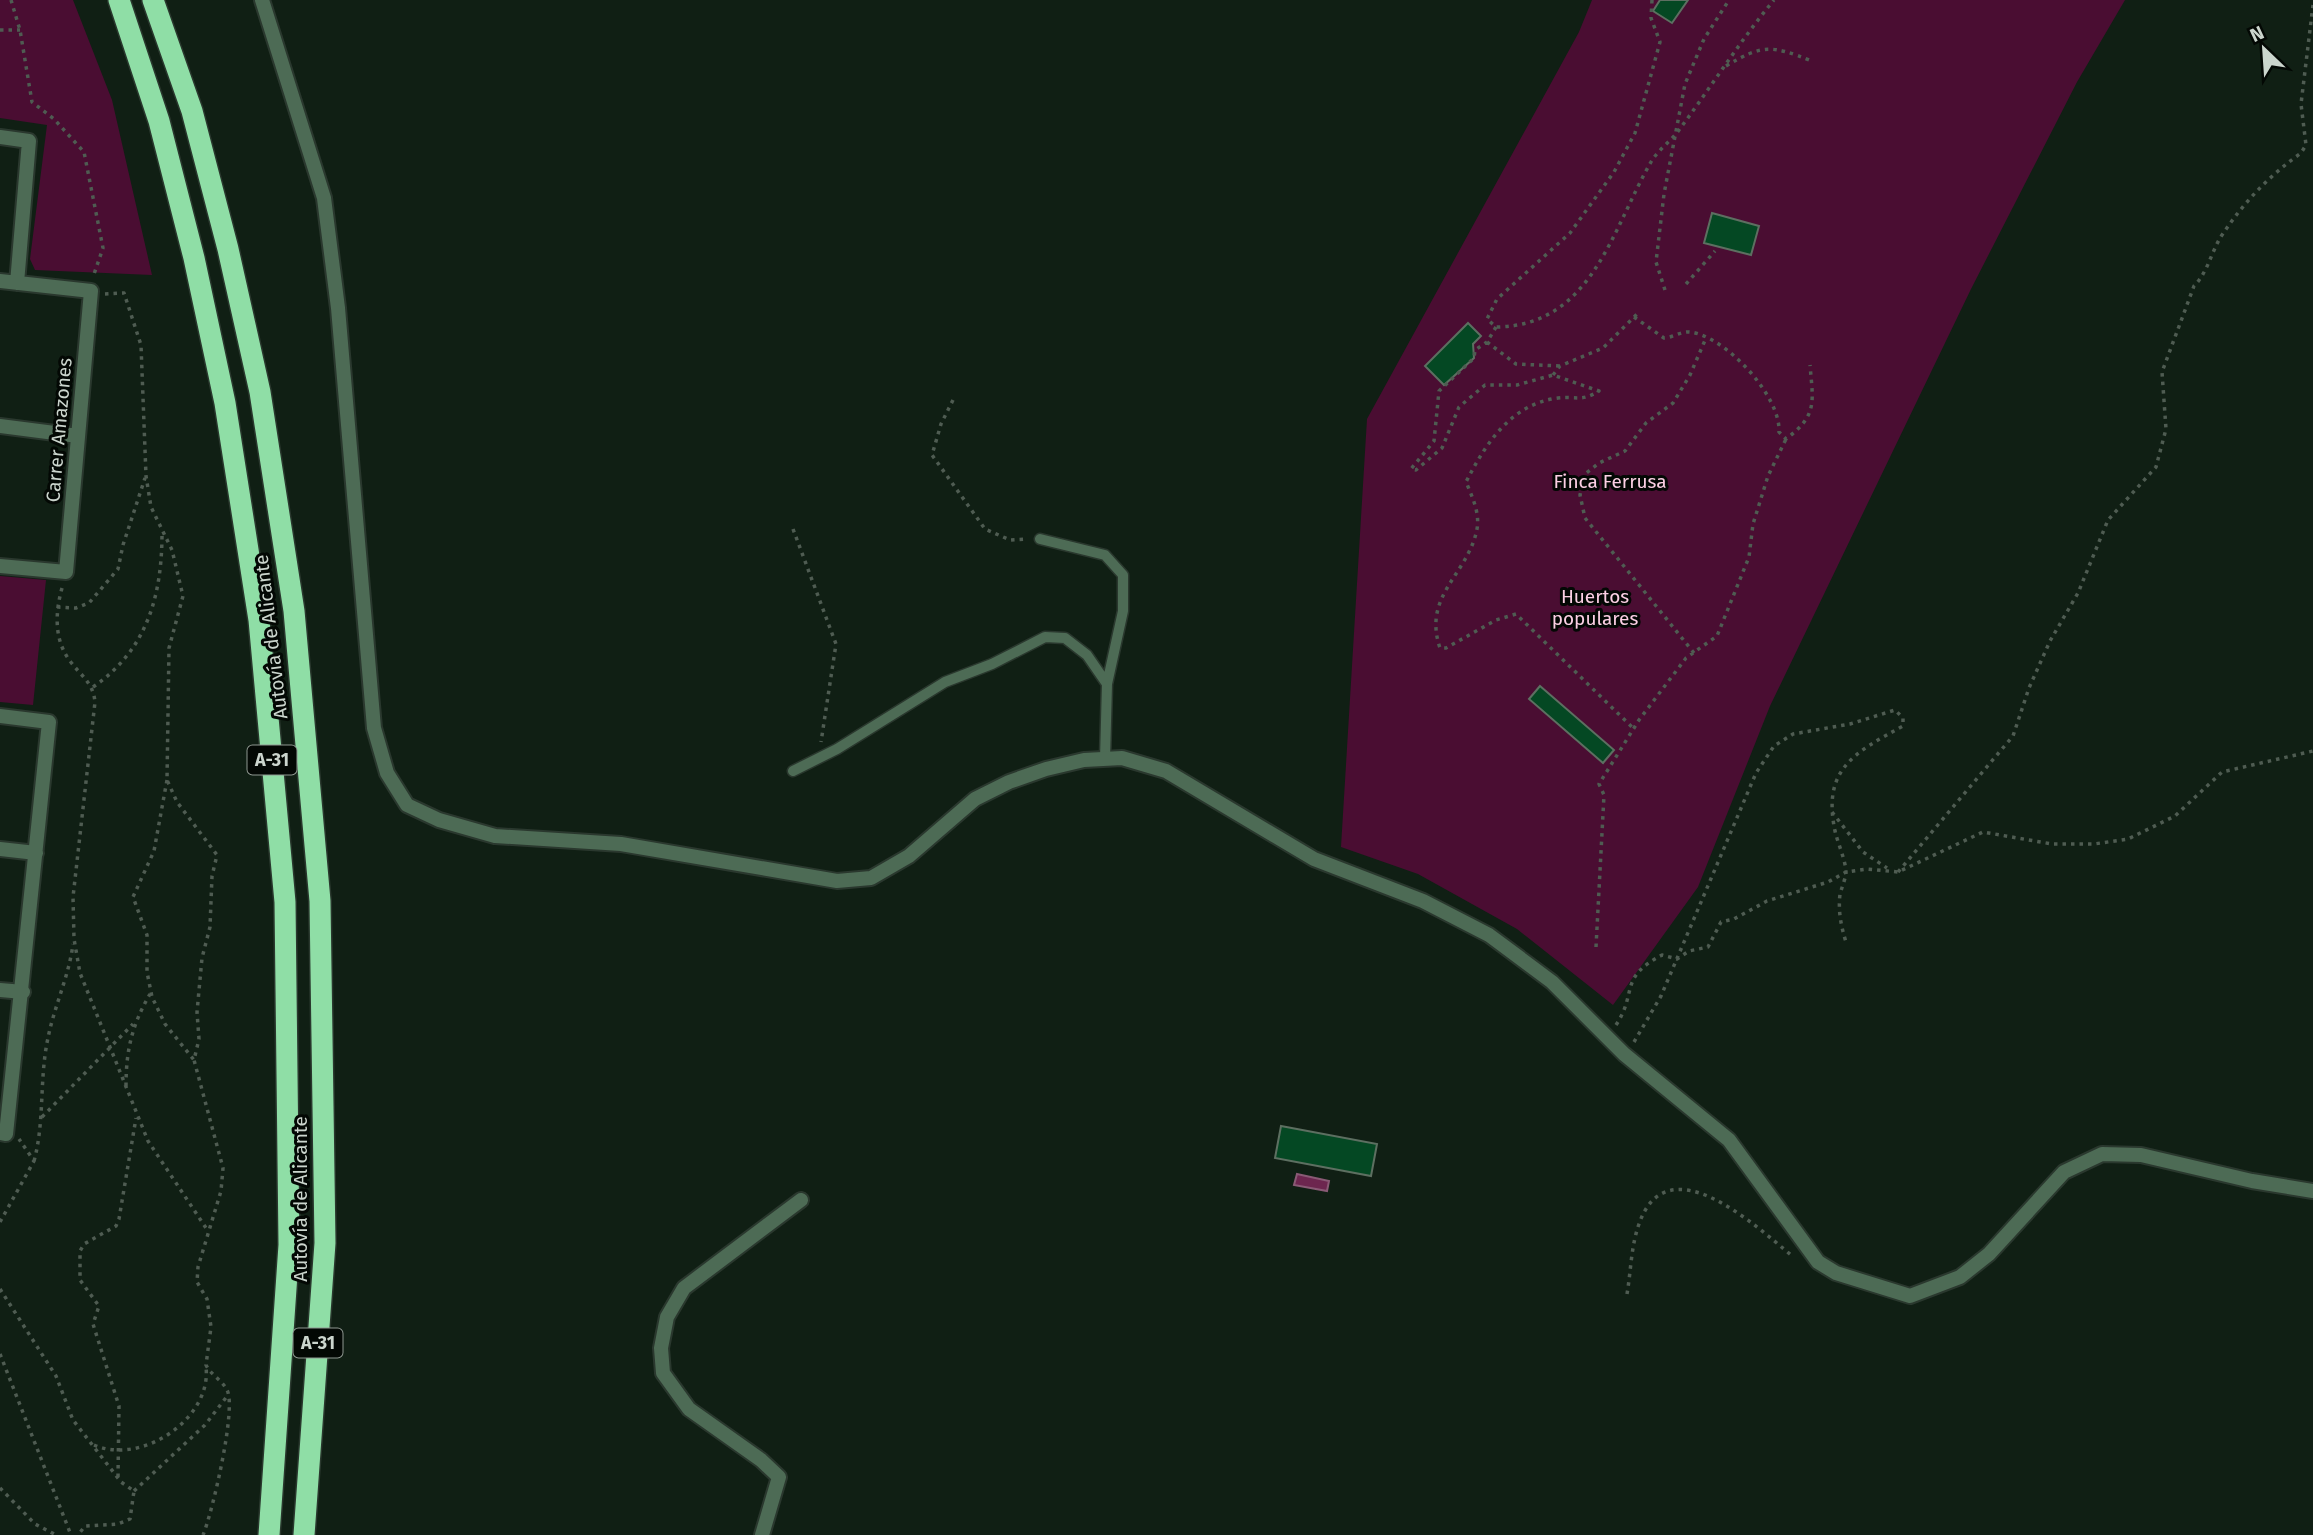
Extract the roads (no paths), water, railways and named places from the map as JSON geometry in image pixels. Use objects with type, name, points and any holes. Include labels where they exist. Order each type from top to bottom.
[{"type":"highway","name":"Autovía de Alicante","points":[[119,0],[159,121],[194,258],[225,403],[259,620],[285,902],[289,1245],[269,1535]]},
{"type":"highway","name":"Autovía de Alicante","points":[[153,0],[192,111],[228,249],[260,392],[294,611],[320,901],[325,1243],[304,1535]]},
{"type":"street","points":[[262,0],[324,198],[338,308],[374,728],[387,773],[407,805],[439,820],[495,836],[621,844],[814,880],[856,880],[871,878],[909,856],[975,799],[1009,782],[1084,760],[1122,758],[1166,771],[1314,859],[1423,901],[1489,935],[1552,982],[1588,1016],[1607,1039],[1729,1140],[1818,1262],[1836,1273],[1910,1296],[1960,1277],[1989,1254],[2064,1172],[2102,1154],[2141,1155],[2252,1181],[2313,1191]]},
{"type":"street","points":[[0,137],[29,141],[17,283],[0,281]]},
{"type":"street","name":"Carrer Amazones","points":[[0,566],[66,572],[90,292],[17,283]]},
{"type":"street","points":[[0,426],[78,436]]},
{"type":"street","points":[[0,716],[49,722],[23,992],[3,1134]]},
{"type":"street","points":[[0,849],[36,853]]},
{"type":"street","points":[[0,990],[23,992]]},
{"type":"street","points":[[762,1535],[779,1477],[761,1460],[689,1409],[663,1373],[661,1348],[667,1317],[684,1288],[801,1200]]},
{"type":"lane","points":[[1040,539],[1105,555],[1123,575],[1123,611],[1107,684],[1105,759]]},
{"type":"lane","points":[[793,771],[945,682],[992,664],[1045,637],[1065,638],[1087,655],[1107,684]]},
{"type":"park label","name":"Finca Ferrusa","points":[[1610,481]]},
{"type":"park label","name":"Huertos populares","points":[[1595,607]]}]
